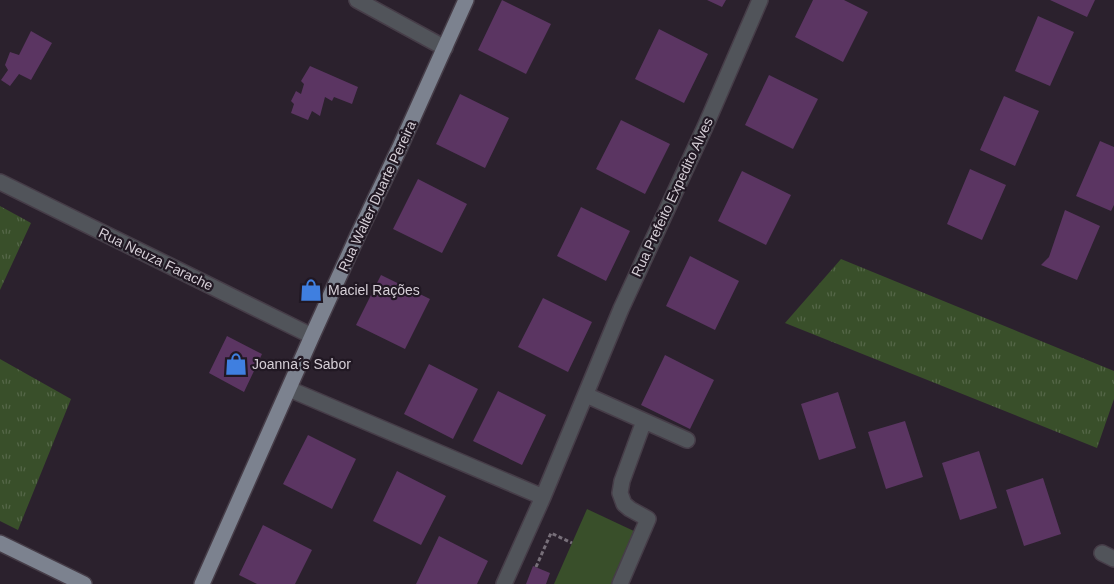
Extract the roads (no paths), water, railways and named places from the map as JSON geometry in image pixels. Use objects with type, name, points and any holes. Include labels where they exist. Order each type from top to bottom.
[{"type":"main road","name":"Rua Walter Duarte Pereira","points":[[202,584],[312,336],[400,149],[466,0]]},
{"type":"main road","points":[[0,543],[84,584]]},
{"type":"street","points":[[357,0],[445,48]]},
{"type":"street","name":"Rua Prefeito Expedito Alves","points":[[504,584],[622,309],[705,127],[760,0]]},
{"type":"street","name":"Rua Neuza Farache","points":[[0,182],[312,336]]},
{"type":"street","points":[[289,388],[543,496]]},
{"type":"street","points":[[586,395],[687,440]]},
{"type":"street","points":[[620,584],[648,519],[624,504],[620,493],[622,481],[644,422]]},
{"type":"place","name":"Maciel Rações","points":[[311,290]]},
{"type":"place","name":"Joanna´s Sabor","points":[[236,364]]}]
